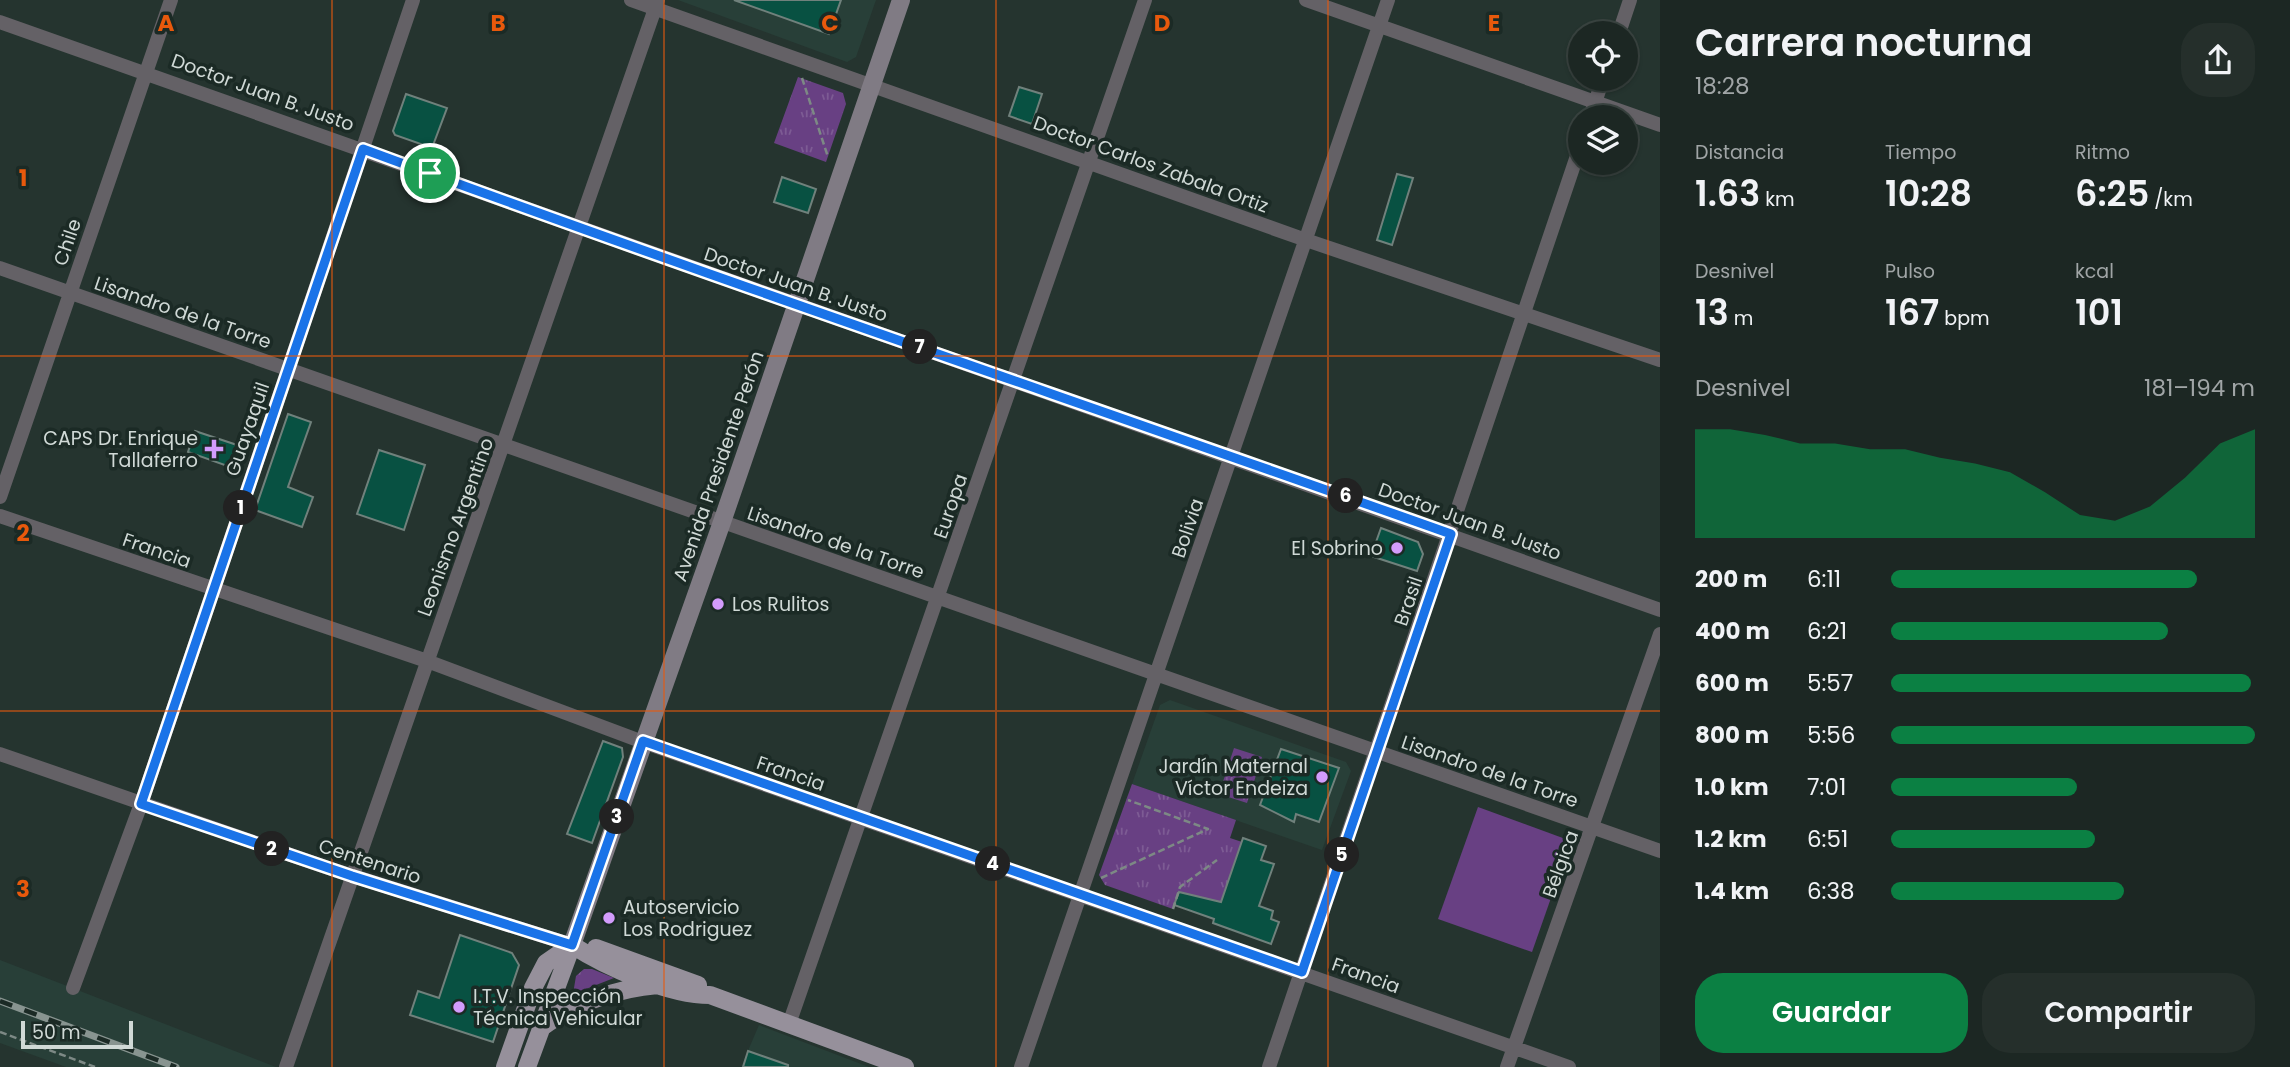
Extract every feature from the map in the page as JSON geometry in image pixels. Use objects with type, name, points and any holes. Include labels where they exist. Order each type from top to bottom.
[{"type":"main road","name":"Avenida Presidente Perón","points":[[527,1067],[722,522],[901,0]]},
{"type":"main road","points":[[572,945],[595,960],[661,985],[696,995],[710,995]]},
{"type":"main road","points":[[505,1067],[533,988],[546,964],[572,945],[597,948],[684,979],[710,995],[905,1067]]},
{"type":"main road","points":[[541,1028],[571,1009],[627,989],[661,985]]},
{"type":"street","name":"Chile","points":[[0,497],[171,0]]},
{"type":"street","name":"Guayaquil","points":[[73,988],[141,804],[412,0]]},
{"type":"street","name":"Doctor Carlos Zabala Ortiz","points":[[631,0],[657,4],[1089,163],[1660,360]]},
{"type":"street","name":"Europa","points":[[789,1024],[863,818],[1145,0]]},
{"type":"street","points":[[1306,0],[1660,125]]},
{"type":"street","name":"Bolivia","points":[[1020,1067],[1082,895],[1388,0]]},
{"type":"street","points":[[1623,21],[1630,0]]},
{"type":"street","name":"Leonismo Argentino","points":[[286,1067],[505,446],[657,4]]},
{"type":"street","name":"Doctor Juan B. Justo","points":[[0,22],[795,305],[1232,456],[1660,610]]},
{"type":"street","points":[[1594,105],[1599,91]]},
{"type":"street","name":"Brasil","points":[[1269,1067],[1571,175]]},
{"type":"street","name":"Lisandro de la Torre","points":[[0,268],[1660,851]]},
{"type":"street","name":"Francia","points":[[0,516],[427,661],[643,741],[1569,1067]]},
{"type":"street","name":"Bélgica","points":[[1507,1067],[1660,634]]},
{"type":"street","name":"Centenario","points":[[0,754],[352,876],[572,945]]},
{"type":"path","points":[[802,78],[828,157]]},
{"type":"path","points":[[1101,878],[1208,829],[1127,799]]},
{"type":"path","points":[[1172,909],[1180,887],[1217,860]]},
{"type":"path","points":[[0,1032],[94,1067]]},
{"type":"shaded area","points":[[678,0],[876,0],[856,57],[847,62]]},
{"type":"shaded area","points":[[1170,700],[1346,762],[1351,771],[1322,850],[1132,784],[1160,705]]},
{"type":"shaded area","points":[[0,960],[276,1067],[66,1067],[0,1043]]},
{"type":"shaded area","points":[[759,1025],[869,1067],[741,1067]]},
{"type":"green space","points":[[798,77],[843,93],[846,104],[826,162],[774,143]]},
{"type":"green space","points":[[1234,748],[1262,757],[1247,803],[1219,794]]},
{"type":"green space","points":[[1132,784],[1236,820],[1230,838],[1242,842],[1221,902],[1179,892],[1173,909],[1105,885],[1099,875]]},
{"type":"green space","points":[[1478,807],[1571,841],[1532,952],[1438,919]]},
{"type":"green space","points":[[584,969],[592,969],[614,978],[573,994],[576,976]]},
{"type":"building","points":[[734,0],[841,0],[829,34]]},
{"type":"building","points":[[1019,87],[1042,94],[1032,124],[1009,116]]},
{"type":"building","points":[[406,94],[447,108],[432,148],[395,135],[393,131]]},
{"type":"building","points":[[1397,174],[1413,178],[1392,245],[1377,240]]},
{"type":"building","points":[[782,177],[816,189],[808,213],[774,202]]},
{"type":"building","points":[[288,414],[311,422],[288,487],[313,497],[302,527],[255,510]]},
{"type":"building","name":"CAPS Dr. Enrique Tallaferro","points":[[195,431],[240,446],[233,468],[188,452]]},
{"type":"building","points":[[379,450],[425,465],[404,530],[357,514]]},
{"type":"building","name":"El Sobrino","points":[[1381,528],[1418,542],[1423,554],[1417,571],[1371,556]]},
{"type":"building","points":[[603,741],[622,748],[623,757],[592,843],[567,834]]},
{"type":"building","name":"Jardín Maternal Víctor Endeiza","points":[[1281,749],[1339,768],[1319,822],[1296,814],[1294,822],[1260,805]]},
{"type":"building","points":[[1243,838],[1266,846],[1261,860],[1274,864],[1259,906],[1273,911],[1271,919],[1279,922],[1271,944],[1213,923],[1214,919],[1174,905],[1179,892],[1221,902]]},
{"type":"building","points":[[460,935],[512,953],[519,965],[493,1042],[410,1015],[418,991],[439,998]]},
{"type":"building","points":[[748,1051],[788,1065],[788,1067],[743,1067]]},
{"type":"railway","points":[[0,1001],[176,1067]]},
{"type":"place","name":"CAPS Dr. Enrique Tallaferro","points":[[214,449]]},
{"type":"place","name":"El Sobrino","points":[[1397,548]]},
{"type":"place","name":"Los Rulitos","points":[[718,604]]},
{"type":"place","name":"Jardín Maternal Víctor Endeiza","points":[[1322,777]]},
{"type":"place","name":"Autoservicio Los Rodriguez","points":[[609,918]]},
{"type":"place","name":"I.T.V. Inspección Técnica Vehicular","points":[[459,1007]]},
{"type":"route","points":[[363,149],[430,173],[795,305],[1014,379],[1451,534],[1302,972],[643,741],[572,945],[352,876],[141,804],[363,149]]}]
